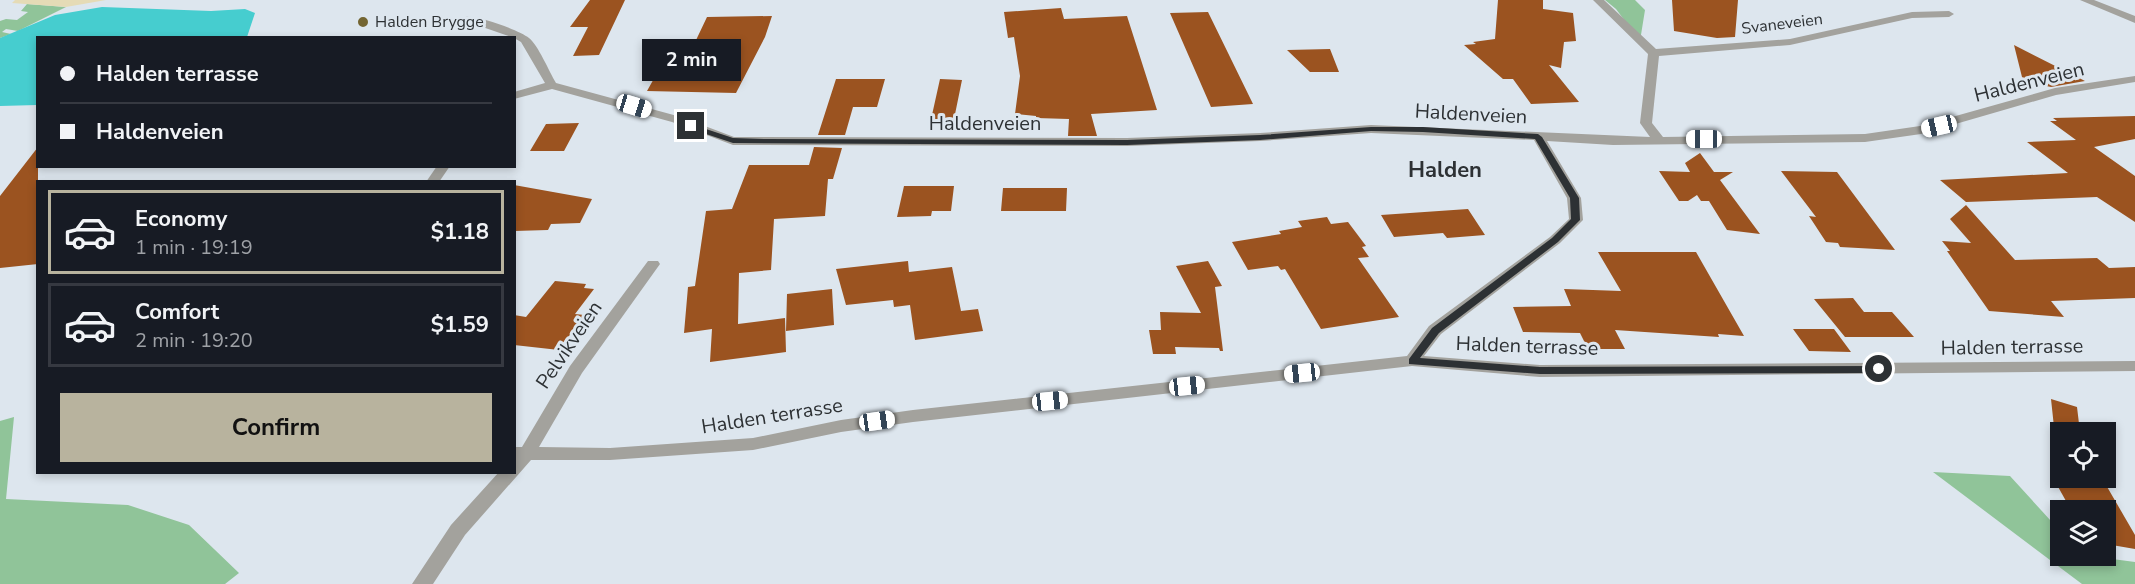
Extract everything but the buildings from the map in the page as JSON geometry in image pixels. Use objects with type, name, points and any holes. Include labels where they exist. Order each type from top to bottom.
[{"type":"street","points":[[1598,0],[1609,8],[1636,40],[1653,53],[1646,123],[1658,139]]},
{"type":"street","points":[[2085,0],[2133,18]]},
{"type":"street","name":"Svaneveien","points":[[1653,53],[1790,42],[1912,15],[1949,14]]},
{"type":"street","points":[[469,19],[504,30],[525,40],[552,85],[516,95]]},
{"type":"street","name":"Haldenveien","points":[[552,85],[595,99],[634,106],[733,141],[1127,142],[1260,138],[1371,129],[1423,129],[1613,141],[1865,138],[1956,122],[1988,110],[2055,92],[2135,79]]},
{"type":"street","name":"Haldenveien","points":[[1412,361],[1435,330],[1555,240],[1576,220],[1574,198],[1538,137]]},
{"type":"street","name":"Pelvikveien","points":[[521,453],[576,370],[653,264]]},
{"type":"street","name":"Halden terrasse","points":[[521,453],[610,454],[753,444],[841,426],[913,416],[1412,361],[1540,371],[2135,366]]},
{"type":"street","points":[[422,584],[458,530],[508,474]]},
{"type":"green space","points":[[1605,0],[1635,0],[1645,10],[1640,41],[1616,9]]},
{"type":"green space","points":[[27,4],[66,7],[18,31],[6,29],[2,32],[11,34],[0,38],[0,21],[17,20],[28,12],[21,11]]},
{"type":"green space","points":[[14,417],[6,499],[128,505],[189,525],[239,573],[225,584],[0,584],[0,421]]},
{"type":"green space","points":[[1933,472],[2010,476],[2050,520],[2050,560]]},
{"type":"green space","points":[[2116,559],[2135,562],[2135,584],[2082,584],[2058,566],[2116,566]]},
{"type":"sand","points":[[15,0],[106,0],[66,7],[12,3]]},
{"type":"water","points":[[102,7],[211,11],[245,9],[255,13],[247,36],[36,36],[36,105],[0,106],[0,38],[55,15]]},
{"type":"place","name":"Halden Brygge","points":[[363,22]]},
{"type":"district","name":"Halden","points":[[1445,170]]},
{"type":"route","points":[[691,126],[733,141],[1127,142],[1260,138],[1371,129],[1423,129],[1538,137],[1574,198],[1576,220],[1555,240],[1435,330],[1412,361],[1540,371],[1879,369]]}]
